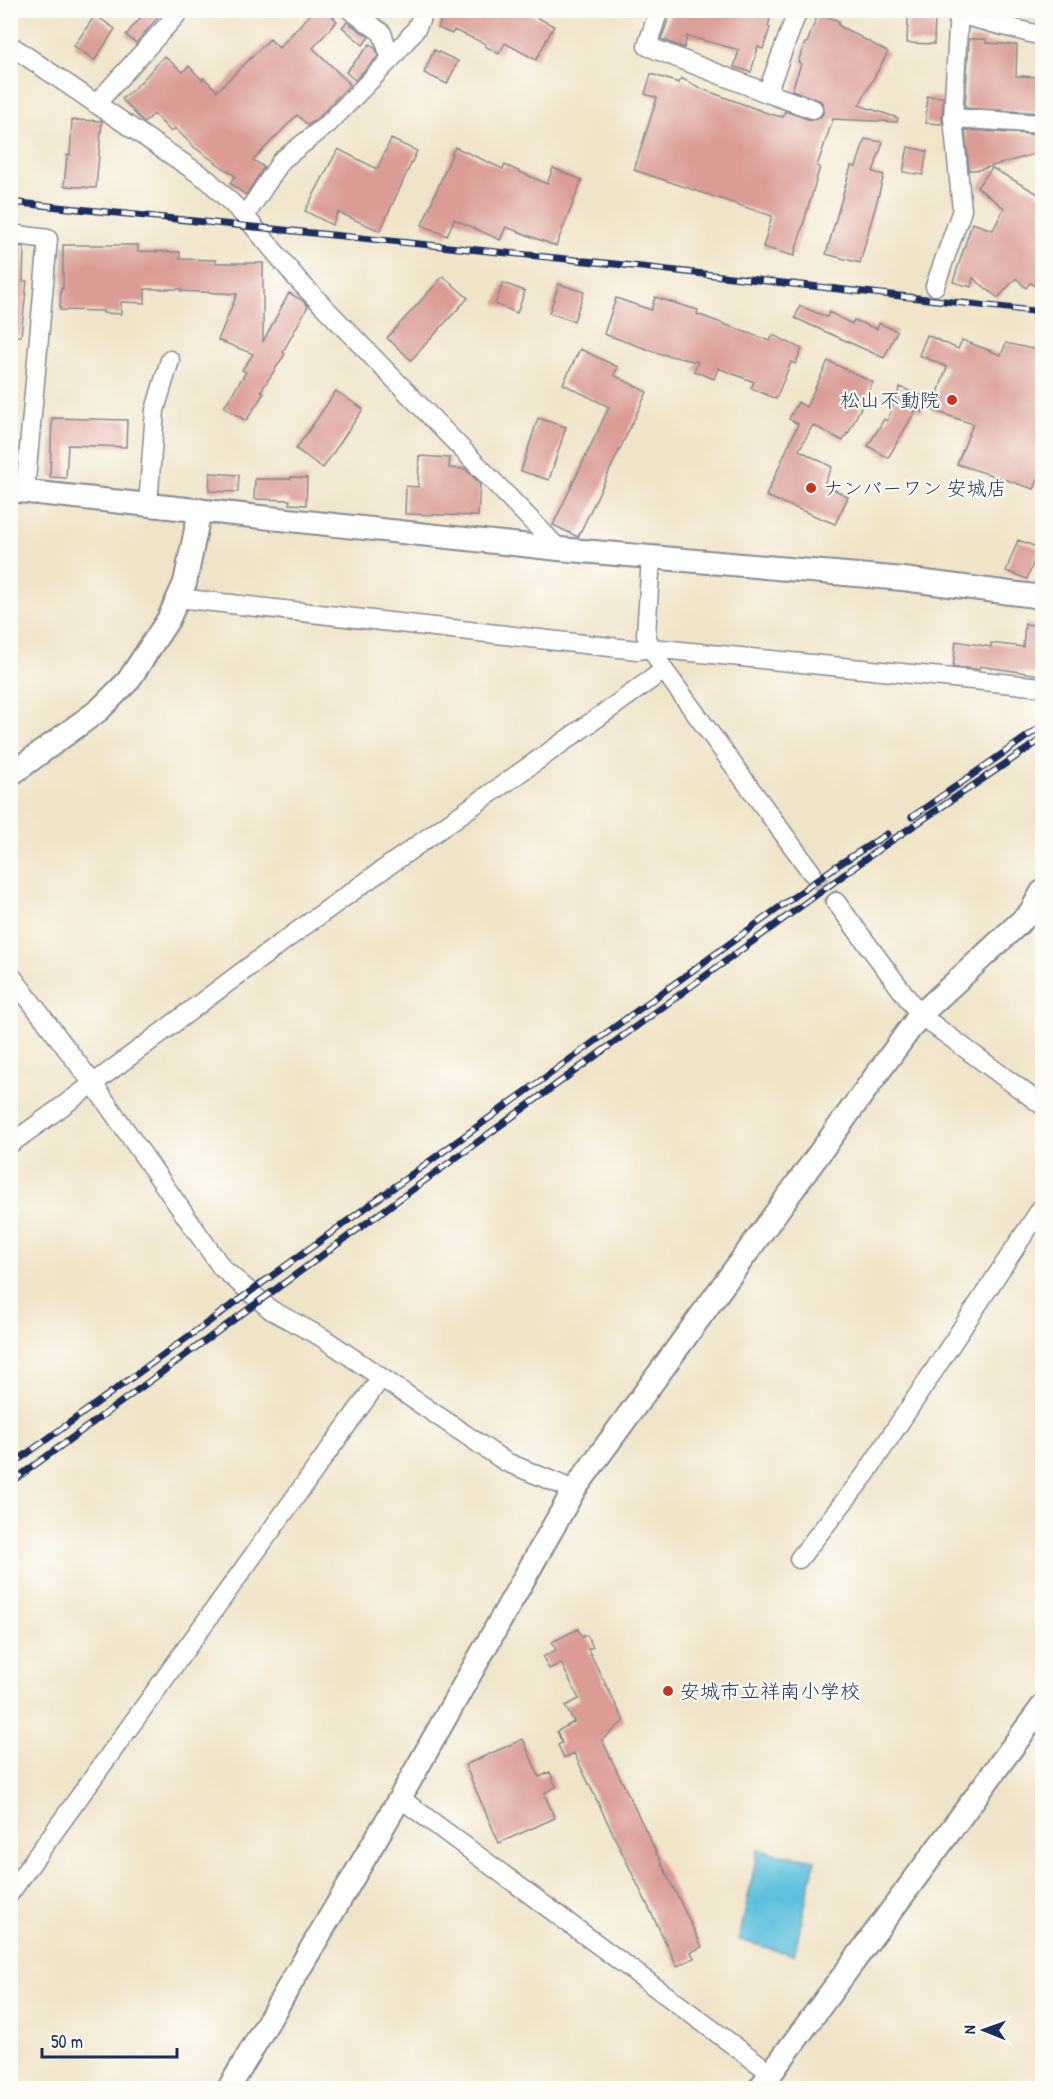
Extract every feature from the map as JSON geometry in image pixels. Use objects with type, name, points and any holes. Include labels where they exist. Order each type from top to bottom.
[{"type":"street","points":[[96,104],[181,10]]},
{"type":"street","points":[[350,10],[382,33],[391,59]]},
{"type":"street","points":[[245,216],[282,160],[328,124],[391,59],[416,29],[425,10]]},
{"type":"street","points":[[659,10],[647,46],[813,109]]},
{"type":"street","points":[[767,93],[798,10]]},
{"type":"street","points":[[935,286],[962,210],[953,118],[958,12],[1042,36]]},
{"type":"street","points":[[10,45],[208,180],[245,216],[298,280],[560,549]]},
{"type":"street","points":[[953,118],[1042,124]]},
{"type":"street","points":[[10,234],[48,239],[18,490],[560,549],[903,579],[1042,597]]},
{"type":"street","points":[[148,505],[155,410],[170,360]]},
{"type":"street","points":[[10,775],[99,710],[128,681],[168,620],[185,583],[200,510]]},
{"type":"street","points":[[651,558],[646,635],[651,648],[664,670],[812,873]]},
{"type":"street","points":[[178,598],[637,650],[651,648],[1042,687]]},
{"type":"street","points":[[10,1144],[94,1085],[269,952],[533,766],[664,670]]},
{"type":"street","points":[[229,2088],[400,1798],[574,1490],[920,1016],[1030,913],[1042,892]]},
{"type":"street","points":[[836,902],[920,1016],[1042,1105]]},
{"type":"street","points":[[10,974],[94,1085],[222,1268],[272,1310],[324,1338],[506,1462],[574,1490]]},
{"type":"street","points":[[799,1559],[865,1475],[1042,1207]]},
{"type":"street","points":[[10,1893],[381,1378]]},
{"type":"street","points":[[400,1798],[766,2081],[1042,1707]]},
{"type":"water","points":[[758,1850],[815,1860],[794,1955],[739,1940]]},
{"type":"building","points":[[147,10],[164,10],[136,43],[126,35]]},
{"type":"building","points":[[314,10],[326,10],[337,21],[313,48],[350,84],[320,116],[308,125],[297,115],[253,160],[264,167],[246,195],[230,183],[235,176],[195,148],[175,128],[171,132],[154,114],[144,123],[122,99],[164,56],[183,72],[189,66],[217,91],[270,39],[279,48]]},
{"type":"building","points":[[445,10],[522,10],[554,26],[536,60],[505,43],[499,54],[485,46],[486,44],[454,30],[452,34],[438,28]]},
{"type":"building","points":[[672,10],[772,10],[768,27],[770,28],[763,49],[758,47],[751,72],[734,67],[739,50],[687,36],[684,48],[661,39]]},
{"type":"building","points":[[818,14],[839,21],[838,25],[888,52],[859,105],[898,118],[897,122],[833,119],[817,166],[820,167],[794,256],[763,247],[772,216],[634,170],[657,98],[645,94],[651,74],[679,83],[681,78],[702,89],[770,114],[783,117],[785,111],[810,120],[820,118],[824,107],[821,101],[792,90],[801,64],[798,62]]},
{"type":"building","points":[[95,15],[115,29],[95,60],[74,46]]},
{"type":"building","points":[[908,17],[935,18],[934,44],[907,43]]},
{"type":"building","points":[[347,22],[369,37],[363,45],[342,27]]},
{"type":"building","points":[[969,39],[986,39],[986,43],[1017,45],[1016,76],[1042,77],[1042,113],[965,108]]},
{"type":"building","points":[[370,44],[376,49],[378,56],[355,80],[346,72]]},
{"type":"building","points":[[434,50],[458,61],[447,84],[424,73]]},
{"type":"building","points":[[927,96],[943,97],[942,124],[926,123]]},
{"type":"building","points":[[72,120],[102,121],[96,188],[64,186],[67,155],[70,155]]},
{"type":"building","points":[[965,130],[1042,135],[1042,152],[978,170],[969,170]]},
{"type":"building","points":[[391,139],[417,151],[380,231],[338,212],[332,225],[305,211],[338,149],[377,169]]},
{"type":"building","points":[[865,139],[883,142],[873,172],[884,175],[860,263],[826,254],[851,166],[856,167]]},
{"type":"building","points":[[455,147],[503,169],[505,165],[547,184],[553,168],[582,180],[556,246],[506,227],[500,240],[454,219],[447,236],[422,225]]},
{"type":"building","points":[[908,147],[927,151],[923,175],[903,172]]},
{"type":"building","points":[[992,168],[1042,196],[1042,288],[1030,283],[1026,288],[1016,278],[998,298],[973,278],[971,287],[953,282],[972,223],[993,230],[1004,208],[977,187]]},
{"type":"building","points":[[10,245],[24,247],[23,281],[27,281],[21,336],[10,336]]},
{"type":"building","points":[[63,245],[138,245],[138,251],[180,252],[180,259],[216,260],[216,263],[263,263],[263,342],[289,293],[302,300],[308,306],[283,352],[285,354],[261,391],[264,393],[246,421],[224,407],[246,372],[242,370],[253,354],[218,340],[237,294],[181,291],[181,289],[145,289],[145,303],[121,302],[121,314],[103,313],[103,311],[60,310],[61,288],[63,289]]},
{"type":"building","points":[[443,276],[468,298],[411,360],[387,338]]},
{"type":"building","points":[[503,283],[525,291],[517,313],[495,304]]},
{"type":"building","points":[[559,284],[584,292],[574,321],[549,313]]},
{"type":"building","points":[[655,297],[698,310],[697,314],[770,341],[773,335],[802,349],[795,364],[791,362],[776,399],[751,388],[754,382],[718,368],[714,379],[694,371],[698,362],[661,354],[604,334],[616,298],[651,310]]},
{"type":"building","points":[[800,306],[827,317],[829,312],[852,324],[854,320],[877,329],[879,323],[897,331],[884,358],[795,318]]},
{"type":"building","points":[[927,335],[958,349],[962,340],[1001,355],[1006,343],[1042,351],[1042,471],[1034,489],[957,464],[973,424],[932,410],[947,367],[919,355]]},
{"type":"building","points":[[580,349],[618,367],[614,375],[647,392],[578,537],[553,525],[609,407],[563,384]]},
{"type":"building","points":[[828,361],[873,382],[843,441],[813,425],[799,450],[832,467],[824,484],[848,497],[835,524],[766,496],[798,424],[789,419],[798,402],[806,407]]},
{"type":"building","points":[[900,387],[927,398],[922,412],[916,410],[888,458],[868,446],[884,419],[887,421]]},
{"type":"building","points":[[336,391],[363,409],[323,468],[296,449]]},
{"type":"building","points":[[52,418],[127,420],[126,447],[68,445],[66,478],[50,477]]},
{"type":"building","points":[[538,418],[566,427],[549,480],[521,471]]},
{"type":"building","points":[[419,456],[450,458],[449,468],[465,469],[480,483],[478,516],[405,514],[406,486],[418,487]]},
{"type":"building","points":[[210,473],[239,475],[238,492],[209,491]]},
{"type":"building","points":[[291,477],[307,478],[306,505],[289,504],[290,500],[254,499],[255,479],[291,479]]},
{"type":"building","points":[[1018,540],[1039,548],[1027,579],[1006,571]]},
{"type":"building","points":[[1025,624],[1042,626],[1040,675],[980,666],[979,669],[953,667],[956,641],[991,647],[991,643],[1023,647]]},
{"type":"building","points":[[578,1629],[582,1637],[587,1635],[593,1647],[588,1649],[624,1721],[602,1740],[702,1947],[691,1952],[694,1958],[677,1966],[574,1753],[564,1758],[558,1745],[562,1743],[557,1731],[574,1722],[565,1706],[579,1699],[561,1663],[549,1669],[543,1657],[556,1650],[552,1642]]},
{"type":"building","points":[[523,1739],[539,1777],[550,1772],[556,1787],[544,1793],[555,1818],[499,1843],[465,1765]]},
{"type":"tunnel","points":[[812,873],[836,902]]},
{"type":"railway","points":[[10,202],[615,264],[1042,312]]},
{"type":"railway","points":[[912,817],[1042,726]]},
{"type":"railway","points":[[10,1483],[882,847],[1042,739]]},
{"type":"railway","points":[[10,1466],[835,867],[887,834]]},
{"type":"place","name":"松山不動院","points":[[952,400]]},
{"type":"place","name":"ナンバーワン 安城店","points":[[811,488]]},
{"type":"place","name":"安城市立祥南小学校","points":[[668,1691]]}]
